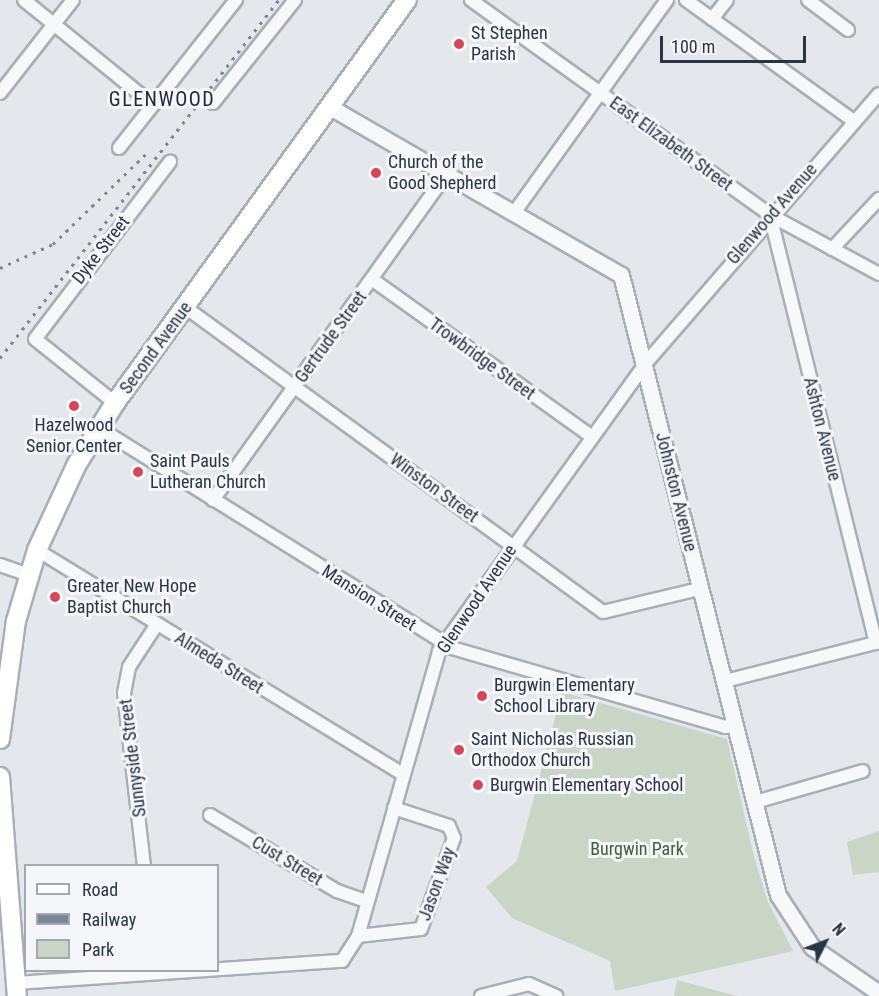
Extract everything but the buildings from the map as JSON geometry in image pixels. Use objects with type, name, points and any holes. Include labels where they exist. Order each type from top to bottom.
[{"type":"main road","name":"Second Avenue","points":[[0,739],[8,664],[29,574],[37,550],[99,428],[407,0]]},
{"type":"main road","points":[[0,777],[16,989]]},
{"type":"street","points":[[24,0],[153,105]]},
{"type":"street","points":[[0,93],[73,0]]},
{"type":"street","points":[[118,148],[236,0]]},
{"type":"street","points":[[213,103],[295,0]]},
{"type":"street","name":"East Elizabeth Street","points":[[471,0],[770,215],[879,274]]},
{"type":"street","points":[[516,210],[667,0]]},
{"type":"street","points":[[686,0],[854,121]]},
{"type":"street","points":[[712,19],[727,0]]},
{"type":"street","points":[[808,0],[848,30]]},
{"type":"street","name":"Glenwood Avenue","points":[[16,989],[337,964],[358,936],[366,901],[443,644],[645,364],[770,215],[879,94]]},
{"type":"street","name":"Johnston Avenue","points":[[330,107],[516,210],[618,270],[645,364],[699,590],[778,896],[795,926],[840,970],[879,993]]},
{"type":"street","name":"Dyke Street","points":[[115,404],[35,339],[170,162]]},
{"type":"street","name":"Gertrude Street","points":[[213,500],[373,280],[447,173]]},
{"type":"street","points":[[832,249],[879,199]]},
{"type":"street","name":"Ashton Avenue","points":[[770,215],[877,643]]},
{"type":"street","name":"Trowbridge Street","points":[[373,280],[592,437]]},
{"type":"street","name":"Winston Street","points":[[185,308],[603,612],[699,590]]},
{"type":"street","name":"Mansion Street","points":[[99,428],[443,644],[725,727],[735,725]]},
{"type":"street","name":"Almeda Street","points":[[37,550],[403,774]]},
{"type":"street","points":[[0,566],[29,574]]},
{"type":"street","name":"Sunnyside Street","points":[[144,864],[124,693],[129,667],[157,624]]},
{"type":"street","points":[[724,681],[877,643]]},
{"type":"street","points":[[755,802],[863,771]]},
{"type":"street","name":"Jason Way","points":[[358,936],[421,929],[454,834],[449,826],[394,808]]},
{"type":"street","name":"Cust Street","points":[[210,815],[337,891],[366,901]]},
{"type":"street","points":[[481,996],[529,984],[556,996]]},
{"type":"green space","name":"Burgwin Park","points":[[562,692],[727,739],[754,857],[768,902],[793,951],[615,991],[610,961],[512,918],[486,887],[517,861]]},
{"type":"green space","points":[[879,831],[879,872],[853,875],[847,842]]},
{"type":"green space","points":[[677,980],[737,996],[674,996]]},
{"type":"railway","points":[[0,358],[279,0]]},
{"type":"railway","points":[[0,268],[53,244],[149,151]]},
{"type":"place","name":"St Stephen Parish","points":[[459,44]]},
{"type":"place","name":"Church of the Good Shepherd","points":[[376,173]]},
{"type":"place","name":"Hazelwood Senior Center","points":[[74,406]]},
{"type":"place","name":"Saint Pauls Lutheran Church","points":[[138,472]]},
{"type":"place","name":"Greater New Hope Baptist Church","points":[[55,597]]},
{"type":"place","name":"Burgwin Elementary School Library","points":[[482,696]]},
{"type":"place","name":"Saint Nicholas Russian Orthodox Church","points":[[459,750]]},
{"type":"place","name":"Burgwin Elementary School","points":[[478,785]]},
{"type":"district","name":"GLENWOOD","points":[[162,99]]}]
